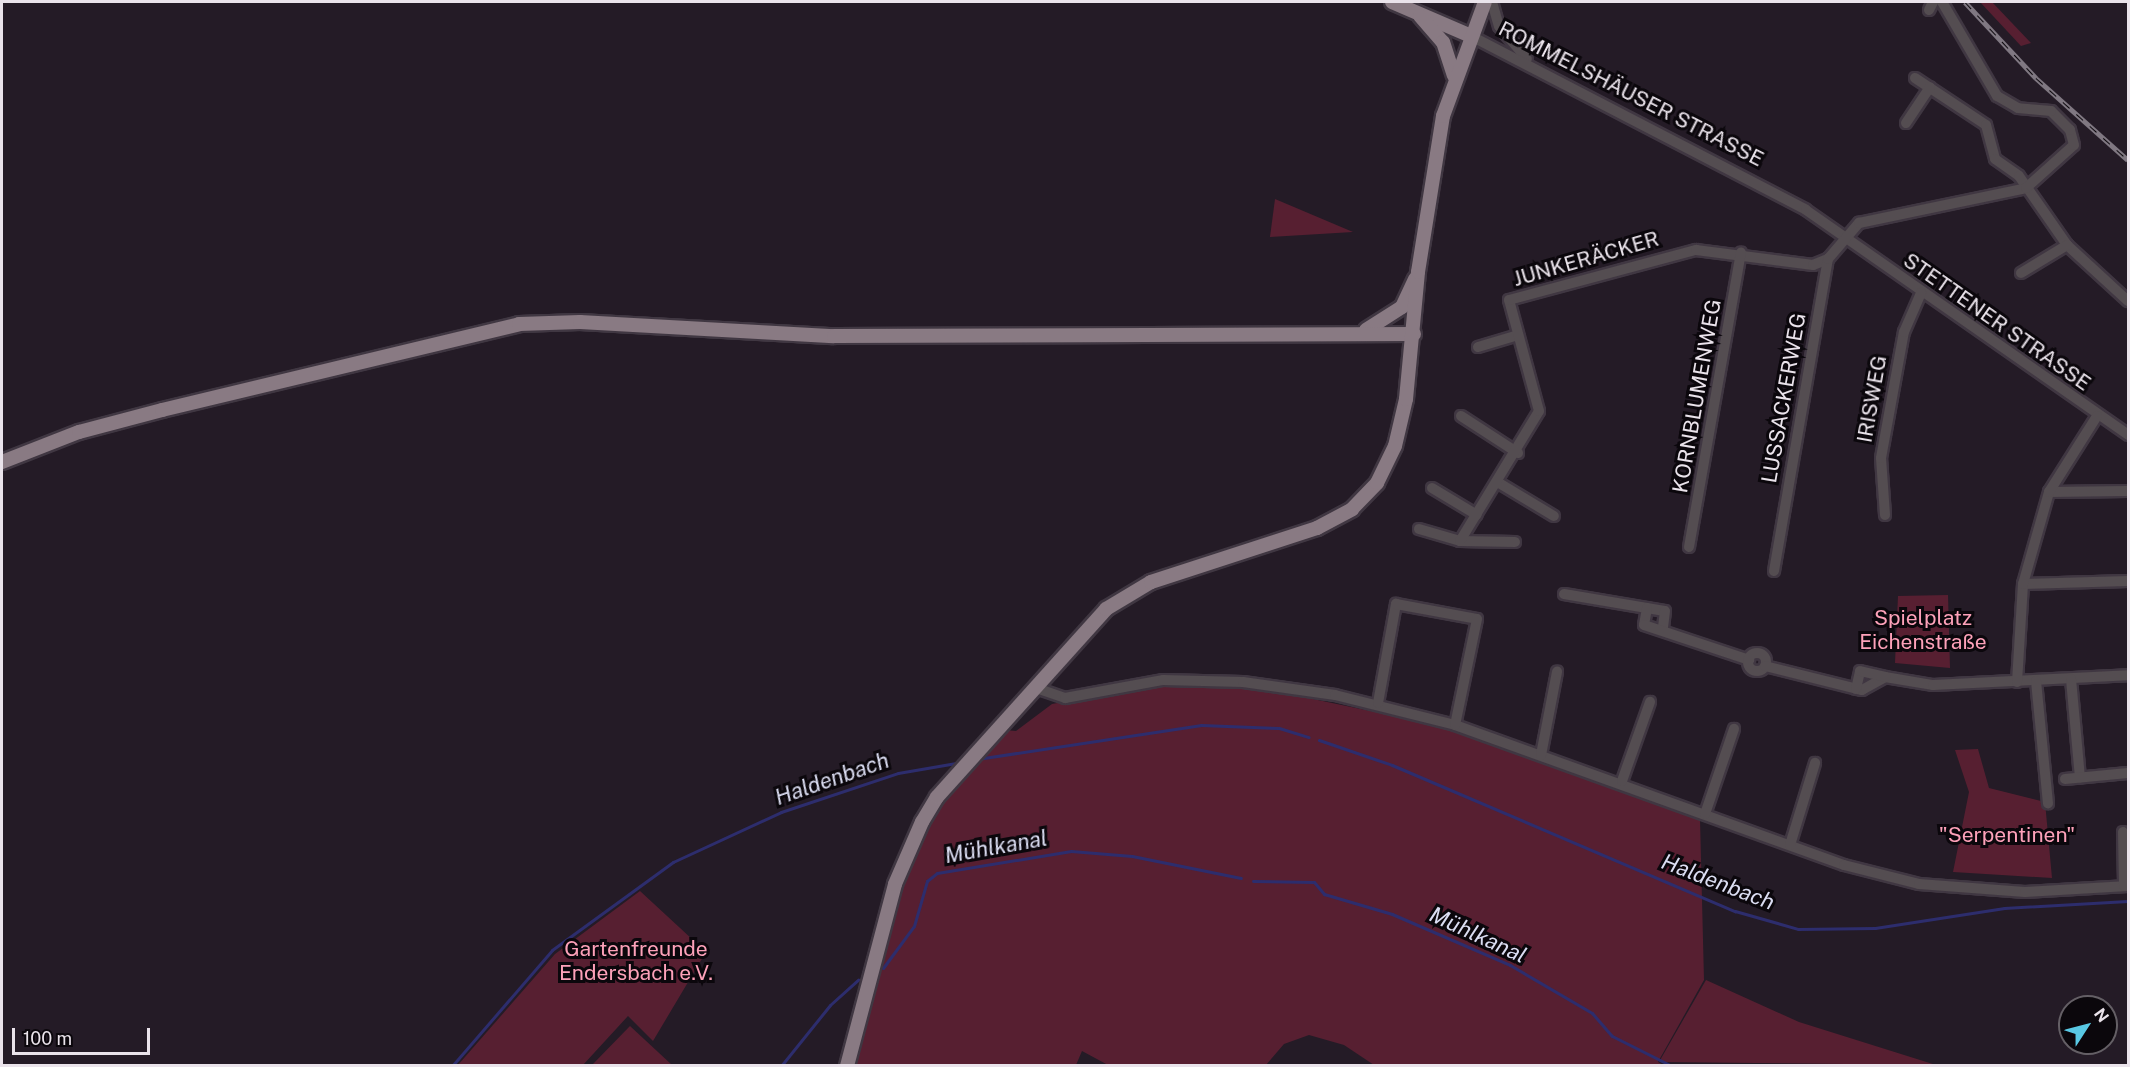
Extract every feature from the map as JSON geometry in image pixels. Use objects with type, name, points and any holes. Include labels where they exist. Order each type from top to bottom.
[{"type":"main road","name":"ROMMELSHÄUSER STRASSE","points":[[1392,2],[1471,36]]},
{"type":"main road","points":[[847,1065],[868,986],[911,846],[937,797],[964,766],[1040,689],[1106,609],[1127,593],[1317,528],[1364,498],[1395,446],[1414,334],[1418,272],[1454,77],[1485,2]]},
{"type":"main road","points":[[1416,12],[1443,42],[1454,77]]},
{"type":"main road","points":[[1361,333],[1402,307],[1418,272]]},
{"type":"main road","points":[[2,462],[79,432],[519,324],[580,322],[834,336],[1414,334]]},
{"type":"street","points":[[1492,2],[1505,37],[1536,68]]},
{"type":"street","points":[[1942,2],[1997,96],[2018,108],[2051,111],[2070,130],[2074,145],[2026,188]]},
{"type":"street","name":"ROMMELSHÄUSER STRASSE","points":[[1471,36],[1733,167],[1845,237]]},
{"type":"street","points":[[1915,78],[1986,125],[1995,159],[2026,188],[2067,245],[2128,301]]},
{"type":"street","points":[[1906,123],[1930,87]]},
{"type":"street","name":"LUSSACKERWEG","points":[[1774,571],[1828,259],[1859,223],[2026,188]]},
{"type":"street","name":"STETTENER STRASSE","points":[[1845,237],[1921,293],[2097,416],[2128,435]]},
{"type":"street","points":[[2021,273],[2067,245]]},
{"type":"street","name":"JUNKERÄCKER","points":[[1460,541],[1518,453],[1539,411],[1509,300],[1683,252],[1741,253],[1813,265],[1828,259]]},
{"type":"street","name":"KORNBLUMENWEG","points":[[1689,547],[1741,253]]},
{"type":"street","name":"IRISWEG","points":[[1885,515],[1881,458],[1904,332],[1921,293]]},
{"type":"street","points":[[1478,347],[1518,335]]},
{"type":"street","points":[[1461,416],[1518,453]]},
{"type":"street","points":[[2017,682],[2023,584],[2049,492],[2097,416]]},
{"type":"street","points":[[1499,483],[1554,516]]},
{"type":"street","points":[[1432,488],[1478,515]]},
{"type":"street","points":[[2049,492],[2127,491]]},
{"type":"street","points":[[1419,529],[1460,541],[1515,542]]},
{"type":"street","points":[[2023,584],[2128,580]]},
{"type":"street","points":[[1564,594],[1665,610],[1663,627]]},
{"type":"street","points":[[1378,703],[1396,604],[1477,619],[1455,725]]},
{"type":"street","points":[[1647,608],[1644,624],[1663,627],[1749,660],[1754,671],[1765,666],[1856,689],[1886,676]]},
{"type":"street","points":[[1856,689],[1860,671],[1933,685],[2128,675]]},
{"type":"street","points":[[1541,755],[1557,672]]},
{"type":"street","points":[[2072,679],[2080,778]]},
{"type":"street","points":[[1040,689],[1065,698],[1162,680],[1243,682],[1378,703],[1455,725],[1622,780],[1705,814],[1844,865],[1965,890],[2126,886],[2123,832]]},
{"type":"street","points":[[2036,681],[2048,802]]},
{"type":"street","points":[[1622,780],[1650,702]]},
{"type":"street","points":[[1705,814],[1734,729]]},
{"type":"street","points":[[1790,845],[1815,764]]},
{"type":"street","points":[[2065,779],[2128,774]]},
{"type":"green space","points":[[1980,2],[1992,2],[2031,43],[2021,46]]},
{"type":"green space","points":[[1275,199],[1353,232],[1270,237]]},
{"type":"green space","name":"Spielplatz Eichenstraße","points":[[1948,595],[1950,668],[1895,663],[1898,596]]},
{"type":"green space","points":[[1165,684],[1246,685],[1442,726],[1700,819],[1704,980],[1658,1062],[1663,1065],[1374,1065],[1344,1045],[1309,1035],[1284,1044],[1266,1065],[1108,1065],[1082,1051],[1076,1065],[849,1066],[898,884],[939,799],[1004,730],[1016,731],[1052,704]]},
{"type":"green space","name":"\"Serpentinen\"","points":[[1978,749],[1989,788],[2045,802],[2052,878],[1953,872],[1969,792],[1955,750]]},
{"type":"green space","name":"Gartenfreunde Endersbach e.V.","points":[[640,891],[706,952],[653,1041],[628,1016],[583,1065],[458,1065],[555,954]]},
{"type":"green space","points":[[1706,980],[1799,1022],[1936,1065],[1659,1062]]},
{"type":"green space","points":[[630,1026],[672,1065],[592,1065]]},
{"type":"waterway","name":"Haldenbach","points":[[977,759],[1201,725],[1279,728],[1309,737]]},
{"type":"waterway","name":"Haldenbach","points":[[1319,740],[1392,765],[1735,911],[1798,929],[1875,928],[2004,908],[2128,901]]},
{"type":"waterway","name":"Haldenbach","points":[[452,1066],[552,950],[673,862],[781,812],[898,773],[962,762]]},
{"type":"waterway","name":"Mühlkanal","points":[[883,968],[914,926],[927,881],[937,873],[1071,851],[1132,856],[1241,878]]},
{"type":"waterway","name":"Mühlkanal","points":[[1253,881],[1314,882],[1324,894],[1392,914],[1510,965],[1592,1013],[1612,1036],[1672,1066]]},
{"type":"waterway","name":"Mühlkanal","points":[[781,1066],[830,1005],[858,980]]},
{"type":"railway","points":[[1965,2],[2036,78],[2128,160]]}]
